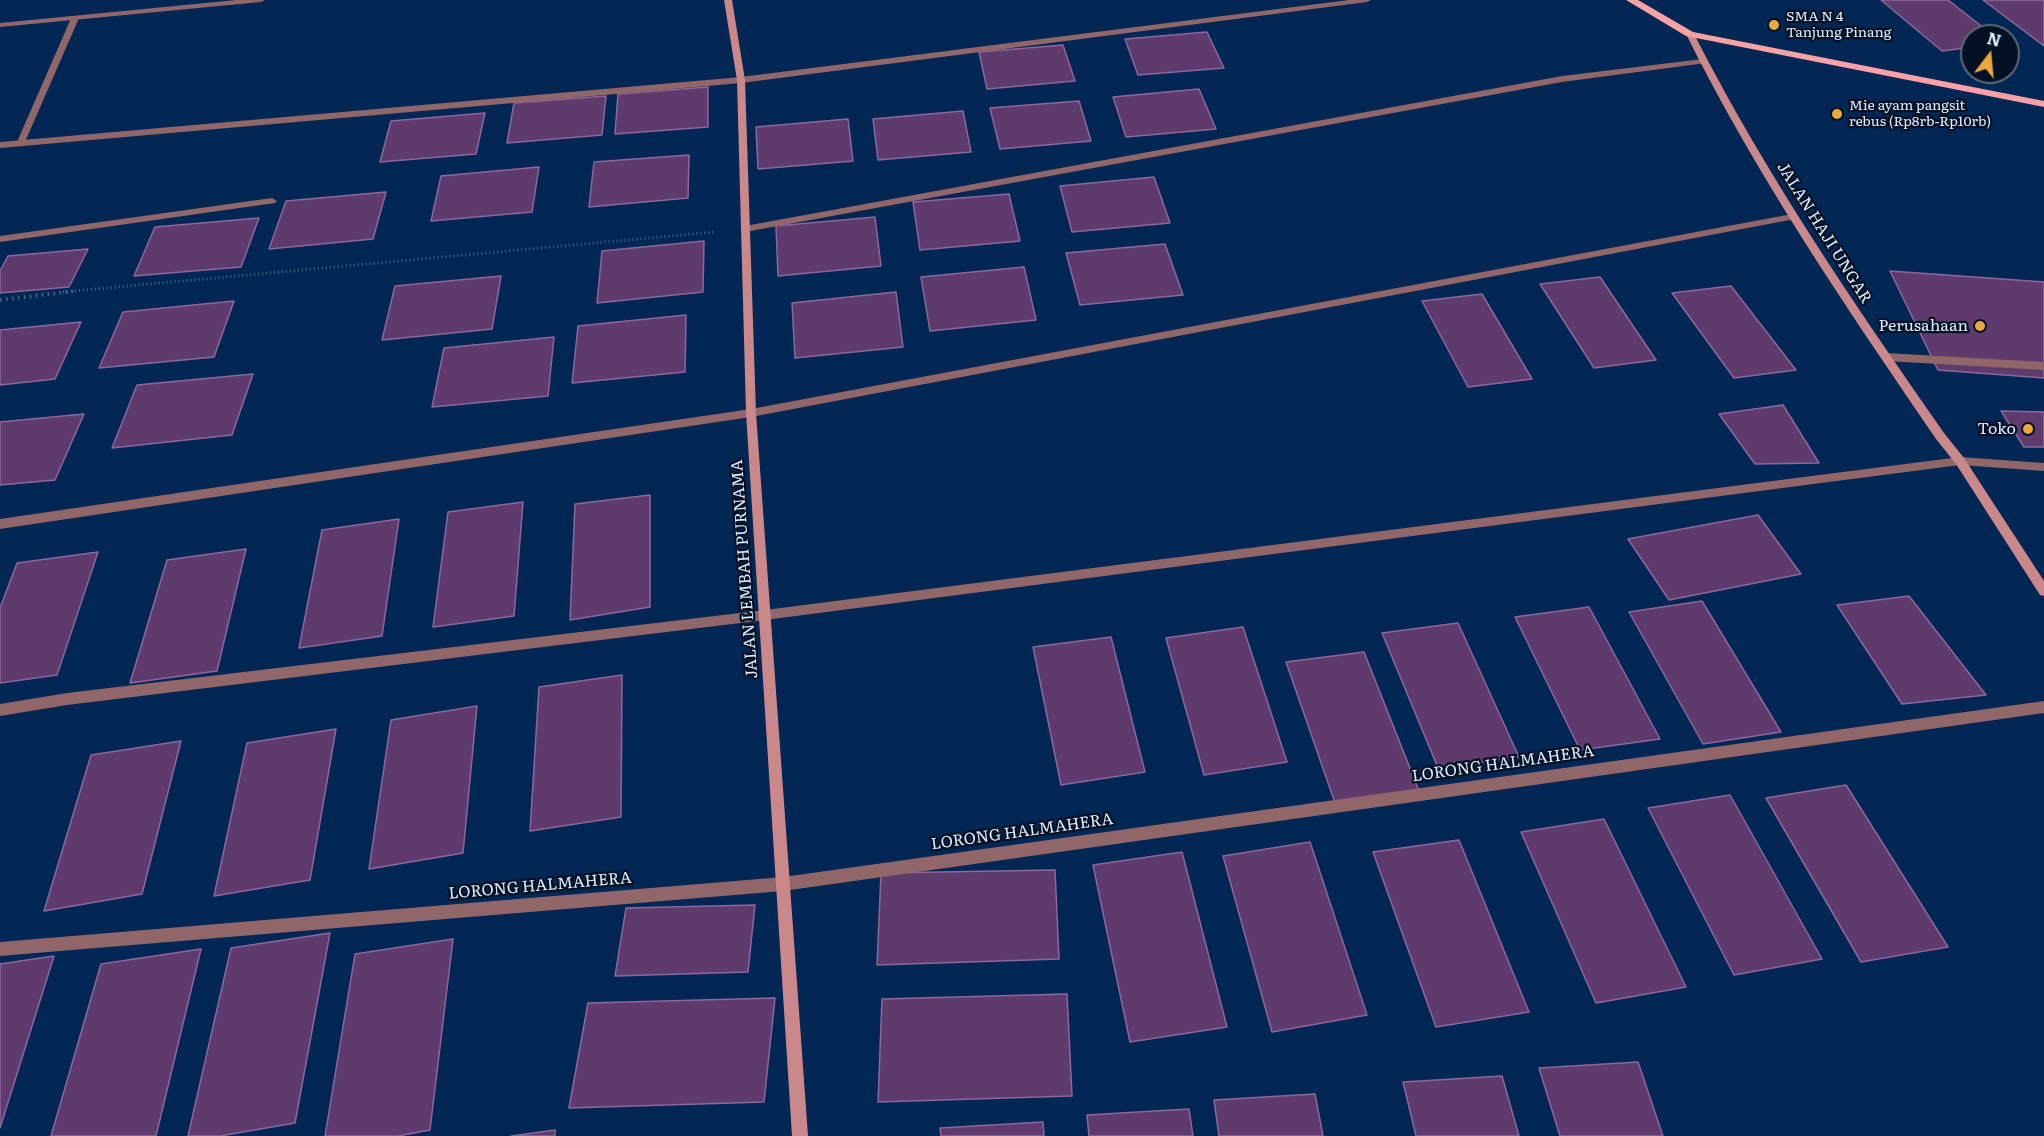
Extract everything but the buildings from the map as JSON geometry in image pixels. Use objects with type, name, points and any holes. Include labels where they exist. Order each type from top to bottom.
[{"type":"main road","points":[[1631,0],[1690,34],[2044,104]]},
{"type":"street","points":[[0,25],[261,0]]},
{"type":"street","name":"JALAN LEMBAH PURNAMA","points":[[728,0],[741,80],[751,413],[800,1136]]},
{"type":"street","points":[[0,145],[741,80],[1367,0]]},
{"type":"street","points":[[21,142],[75,18]]},
{"type":"street","name":"JALAN HAJI UNGAR","points":[[1690,34],[1792,217],[1940,436],[1960,461],[2044,591]]},
{"type":"street","points":[[745,229],[1562,79],[1703,61]]},
{"type":"street","points":[[0,239],[272,201]]},
{"type":"street","points":[[0,524],[751,413],[1792,217]]},
{"type":"street","points":[[1886,357],[2044,366]]},
{"type":"street","points":[[0,710],[67,699],[765,615],[1960,461],[2044,467]]},
{"type":"street","name":"LORONG HALMAHERA","points":[[0,949],[783,884],[2044,707]]},
{"type":"path","points":[[0,300],[114,286],[745,229]]},
{"type":"place","name":"SMA N 4 Tanjung Pinang","points":[[1774,25]]},
{"type":"place","name":"Mie ayam pangsit rebus (Rp8rb-Rp10rb)","points":[[1837,114]]},
{"type":"place","name":"Perusahaan","points":[[1980,326]]},
{"type":"place","name":"Toko","points":[[2028,429]]}]
